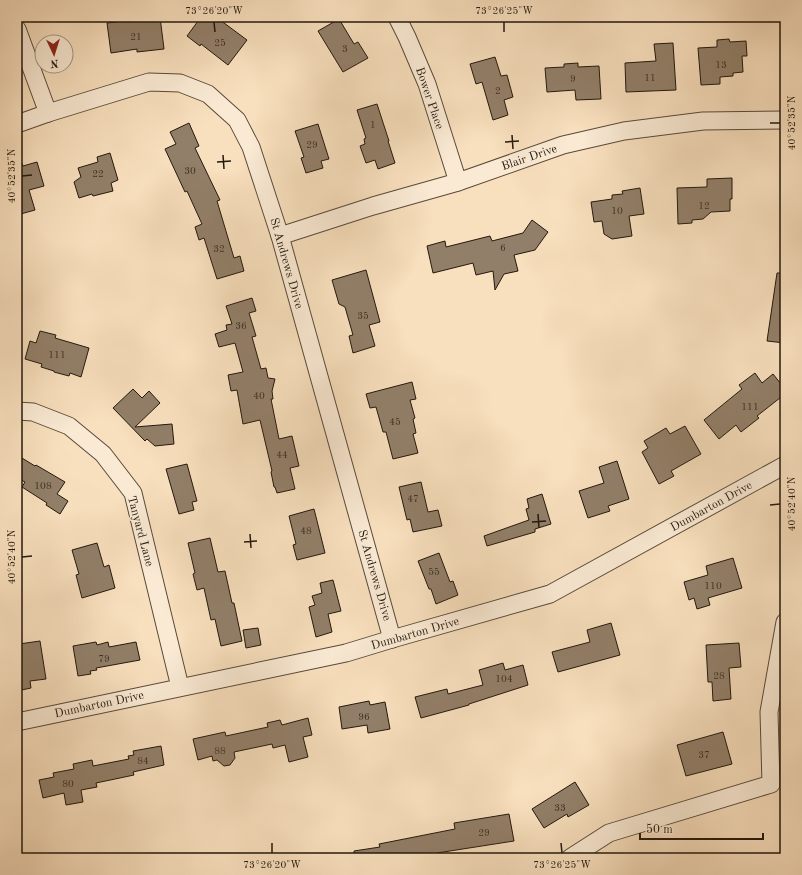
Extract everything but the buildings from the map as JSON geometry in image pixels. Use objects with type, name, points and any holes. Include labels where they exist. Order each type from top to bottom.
[{"type":"street","name":"Bower Place","points":[[397,17],[427,84],[458,182]]},
{"type":"street","points":[[17,29],[48,113]]},
{"type":"street","name":"St Andrews Drive","points":[[17,124],[148,82],[180,83],[208,94],[237,120],[252,147],[280,236],[392,639]]},
{"type":"street","name":"Blair Drive","points":[[280,236],[373,206],[458,182],[563,145],[624,131],[703,121],[785,120]]},
{"type":"street","name":"Tanyard Lane","points":[[17,411],[33,412],[69,426],[103,454],[133,494],[180,687]]},
{"type":"street","name":"Dumbarton Drive","points":[[17,722],[180,687],[346,654],[392,639],[550,594],[785,465]]},
{"type":"street","points":[[570,858],[609,833],[772,784],[769,712],[785,622]]}]
